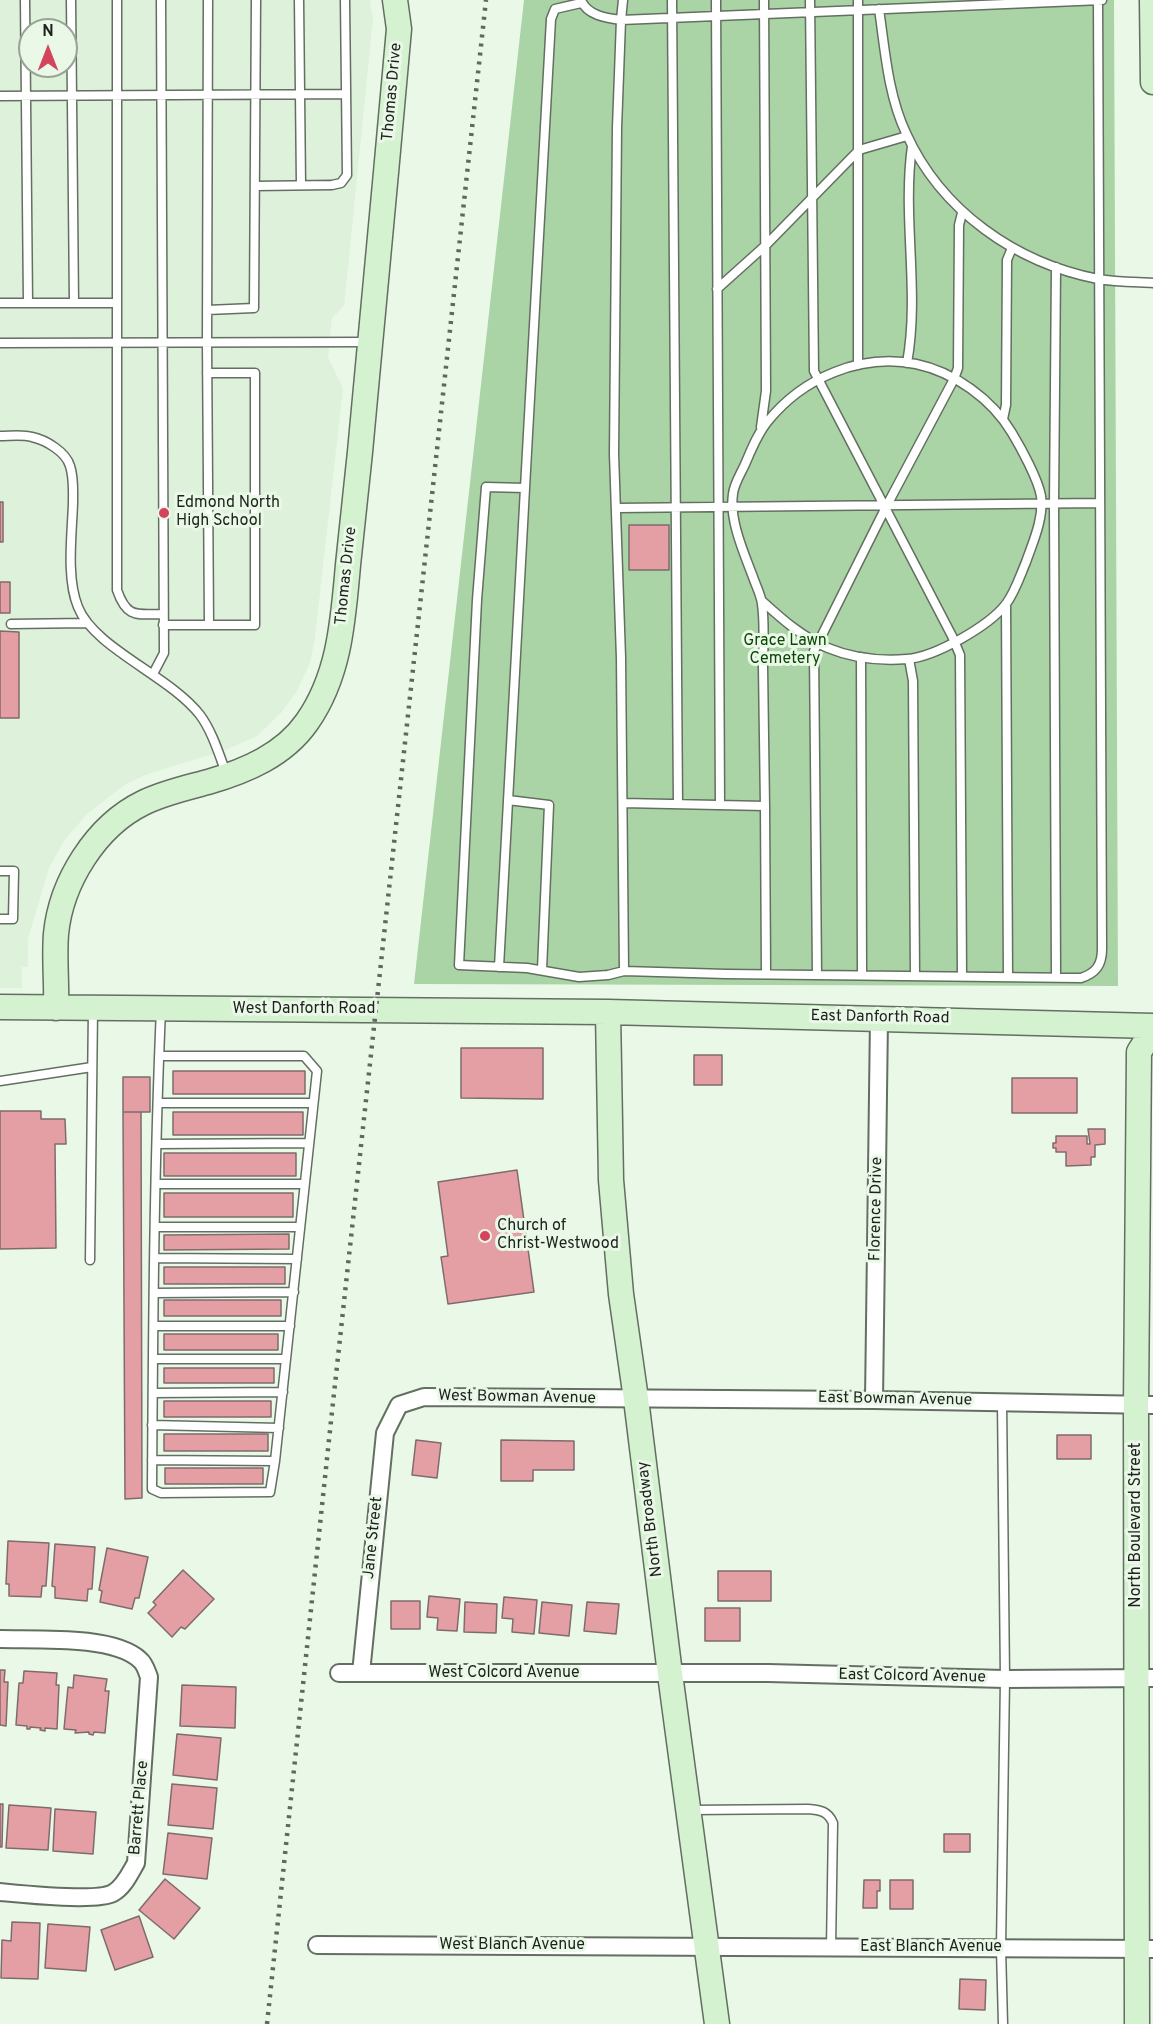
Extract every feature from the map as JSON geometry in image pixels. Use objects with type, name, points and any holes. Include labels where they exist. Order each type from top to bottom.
[{"type":"main road","name":"Thomas Drive","points":[[56,1008],[56,933],[66,893],[78,865],[98,838],[118,818],[143,802],[255,766],[284,746],[306,723],[326,690],[341,640],[371,342],[399,29],[395,0]]},
{"type":"main road","points":[[1152,0],[1153,82]]},
{"type":"main road","name":"West Danforth Road","points":[[0,1007],[608,1012]]},
{"type":"main road","name":"East Danforth Road","points":[[608,1012],[879,1018],[1153,1028]]},
{"type":"main road","name":"North Broadway","points":[[608,1012],[611,1180],[621,1294],[717,2024]]},
{"type":"main road","name":"North Boulevard Street","points":[[1137,2024],[1145,1949],[1146,1678],[1145,1405],[1139,1052],[1153,1028]]},
{"type":"street","name":"Florence Drive","points":[[874,1400],[879,1018]]},
{"type":"street","name":"West Bowman Avenue","points":[[399,1405],[423,1397],[636,1399]]},
{"type":"street","name":"East Bowman Avenue","points":[[636,1399],[1002,1401],[1145,1405]]},
{"type":"street","name":"Jane Street","points":[[361,1673],[385,1433],[399,1405]]},
{"type":"street","name":"Barrett Place","points":[[0,1639],[90,1642],[124,1650],[142,1661],[149,1677],[136,1863],[124,1882],[113,1894],[70,1898],[0,1892]]},
{"type":"street","name":"West Colcord Avenue","points":[[339,1673],[670,1674]]},
{"type":"street","name":"East Colcord Avenue","points":[[670,1674],[768,1673],[1005,1679],[1146,1678]]},
{"type":"street","name":"West Blanch Avenue","points":[[317,1945],[708,1948]]},
{"type":"street","name":"East Blanch Avenue","points":[[708,1948],[1145,1949]]},
{"type":"lane","points":[[25,0],[28,303]]},
{"type":"lane","points":[[70,0],[74,303]]},
{"type":"lane","points":[[117,0],[117,591],[122,604],[133,614],[164,614]]},
{"type":"lane","points":[[153,674],[164,653],[161,0]]},
{"type":"lane","points":[[208,0],[209,625]]},
{"type":"lane","points":[[207,310],[254,309],[256,0]]},
{"type":"lane","points":[[300,0],[301,185]]},
{"type":"lane","points":[[255,186],[341,183],[347,175],[345,0]]},
{"type":"lane","points":[[623,0],[617,128],[614,454],[623,803],[624,971]]},
{"type":"lane","points":[[672,0],[678,804]]},
{"type":"lane","points":[[716,0],[720,805]]},
{"type":"lane","points":[[760,433],[766,391],[764,0]]},
{"type":"lane","points":[[810,0],[814,371],[886,507],[960,655],[962,976]]},
{"type":"lane","points":[[500,967],[551,19],[555,9],[581,2],[587,10],[600,16],[621,20],[810,11],[858,5],[879,9],[904,4],[1100,0],[1102,958],[1095,972],[1081,978],[624,971],[579,976],[542,970],[459,965],[468,765],[486,487],[525,488]]},
{"type":"lane","points":[[858,5],[858,365]]},
{"type":"lane","points":[[879,9],[895,103],[907,136],[919,159],[962,213],[1012,248],[1044,263],[1101,279],[1153,283]]},
{"type":"lane","points":[[0,96],[346,94]]},
{"type":"lane","points":[[717,290],[766,245],[859,150],[907,136]]},
{"type":"lane","points":[[907,363],[912,331],[910,160],[912,146]]},
{"type":"lane","points":[[817,975],[814,651],[958,368],[959,225],[962,213]]},
{"type":"lane","points":[[1003,419],[1006,405],[1007,260],[1012,248]]},
{"type":"lane","points":[[1056,267],[1054,504],[1056,977]]},
{"type":"lane","points":[[0,303],[117,303]]},
{"type":"lane","points":[[0,343],[371,342]]},
{"type":"lane","points":[[762,601],[803,636],[829,648],[861,657],[909,659],[954,643],[994,617],[1006,604],[1017,584],[1029,554],[1040,517],[1041,504],[1040,491],[1019,444],[1003,419],[992,406],[964,384],[917,364],[895,361],[858,365],[817,380],[804,387],[784,404],[760,433],[733,492],[733,508],[741,543],[762,601],[766,974]]},
{"type":"lane","points":[[164,625],[255,625],[255,373],[207,373]]},
{"type":"lane","points":[[0,435],[30,436],[45,441],[60,452],[70,464],[73,481],[72,582],[77,606],[95,633],[175,690],[200,715],[228,776]]},
{"type":"lane","points":[[617,508],[1100,503]]},
{"type":"lane","points":[[1006,604],[1008,977]]},
{"type":"lane","points":[[11,624],[87,623]]},
{"type":"lane","points":[[861,657],[862,975]]},
{"type":"lane","points":[[909,659],[913,681],[915,976]]},
{"type":"lane","points":[[508,800],[549,805],[542,970]]},
{"type":"lane","points":[[623,803],[765,806]]},
{"type":"lane","points":[[0,871],[14,871],[13,919],[0,919]]},
{"type":"lane","points":[[90,1260],[93,1008]]},
{"type":"lane","points":[[159,1056],[304,1056],[317,1071],[279,1428],[270,1492],[161,1493],[152,1489],[155,1227],[159,1056],[161,1009]]},
{"type":"lane","points":[[0,1081],[92,1067]]},
{"type":"lane","points":[[158,1103],[313,1103]]},
{"type":"lane","points":[[157,1144],[309,1143]]},
{"type":"lane","points":[[156,1184],[304,1185]]},
{"type":"lane","points":[[155,1227],[300,1227]]},
{"type":"lane","points":[[155,1258],[297,1259]]},
{"type":"lane","points":[[154,1293],[294,1292]]},
{"type":"lane","points":[[154,1326],[290,1326]]},
{"type":"lane","points":[[153,1359],[286,1359]]},
{"type":"lane","points":[[153,1393],[283,1392]]},
{"type":"lane","points":[[1002,1401],[1005,1679],[1001,1948],[1003,2024]]},
{"type":"lane","points":[[153,1425],[279,1428]]},
{"type":"lane","points":[[152,1460],[275,1461]]},
{"type":"lane","points":[[688,1810],[789,1809],[823,1811],[830,1817],[833,1823],[831,1948]]},
{"type":"shaded area","name":"Edmond North High School","points":[[0,0],[370,0],[373,20],[344,306],[332,318],[328,357],[343,388],[315,638],[310,663],[297,691],[281,713],[257,736],[226,750],[148,774],[126,784],[87,814],[64,841],[49,868],[28,939],[28,967],[22,967],[22,988],[0,988]]},
{"type":"green space","name":"Grace Lawn Cemetery","points":[[524,0],[1114,0],[1118,986],[414,984]]},
{"type":"building","points":[[0,502],[3,502],[3,542],[0,542]]},
{"type":"building","points":[[629,525],[669,525],[669,570],[629,570]]},
{"type":"building","points":[[0,582],[10,582],[10,613],[0,613]]},
{"type":"building","points":[[0,631],[19,632],[19,718],[0,718]]},
{"type":"building","points":[[461,1048],[543,1048],[543,1099],[461,1098]]},
{"type":"building","points":[[694,1055],[722,1055],[722,1085],[694,1085]]},
{"type":"building","points":[[173,1071],[305,1071],[305,1094],[173,1094]]},
{"type":"building","points":[[123,1077],[150,1077],[150,1112],[123,1112]]},
{"type":"building","points":[[1012,1078],[1077,1078],[1077,1113],[1012,1113]]},
{"type":"building","points":[[0,1111],[41,1111],[41,1119],[65,1119],[66,1144],[55,1144],[56,1248],[0,1249]]},
{"type":"building","points":[[123,1112],[141,1112],[142,1498],[125,1499]]},
{"type":"building","points":[[173,1112],[303,1112],[303,1135],[173,1135]]},
{"type":"building","points":[[1088,1129],[1105,1129],[1105,1144],[1095,1145],[1095,1157],[1091,1157],[1091,1165],[1066,1166],[1066,1152],[1056,1152],[1056,1148],[1053,1148],[1056,1136],[1087,1136],[1087,1144],[1090,1144]]},
{"type":"building","points":[[164,1153],[296,1153],[296,1176],[164,1176]]},
{"type":"building","name":"Church of Christ-Westwood","points":[[517,1170],[534,1292],[448,1304],[441,1257],[448,1256],[438,1182]]},
{"type":"building","points":[[164,1193],[293,1193],[293,1217],[164,1217]]},
{"type":"building","points":[[289,1234],[289,1249],[164,1250],[164,1235]]},
{"type":"building","points":[[164,1267],[285,1267],[285,1284],[164,1284]]},
{"type":"building","points":[[164,1300],[281,1300],[281,1316],[164,1316]]},
{"type":"building","points":[[164,1334],[278,1334],[278,1350],[164,1350]]},
{"type":"building","points":[[164,1368],[274,1368],[274,1383],[164,1383]]},
{"type":"building","points":[[164,1401],[271,1401],[271,1417],[164,1417]]},
{"type":"building","points":[[164,1434],[268,1434],[268,1451],[164,1451]]},
{"type":"building","points":[[1057,1435],[1091,1435],[1091,1459],[1057,1459]]},
{"type":"building","points":[[416,1440],[441,1443],[437,1478],[412,1475]]},
{"type":"building","points":[[501,1440],[574,1441],[574,1470],[533,1470],[533,1481],[501,1481]]},
{"type":"building","points":[[165,1468],[263,1468],[263,1484],[165,1484]]},
{"type":"building","points":[[8,1541],[49,1543],[46,1586],[42,1586],[41,1597],[9,1596],[9,1584],[6,1584]]},
{"type":"building","points":[[55,1544],[95,1547],[92,1589],[88,1589],[87,1601],[55,1598],[55,1587],[52,1586]]},
{"type":"building","points":[[107,1548],[148,1557],[139,1598],[135,1598],[132,1609],[100,1602],[102,1591],[99,1590]]},
{"type":"building","points":[[183,1570],[214,1599],[185,1629],[181,1627],[172,1637],[148,1613],[156,1605],[153,1602]]},
{"type":"building","points":[[718,1571],[771,1571],[771,1601],[718,1601]]},
{"type":"building","points":[[429,1596],[460,1599],[457,1631],[437,1630],[438,1618],[427,1617]]},
{"type":"building","points":[[504,1597],[537,1600],[534,1634],[512,1632],[513,1619],[502,1618]]},
{"type":"building","points":[[391,1601],[420,1601],[420,1629],[391,1629]]},
{"type":"building","points":[[465,1602],[497,1604],[496,1633],[464,1632]]},
{"type":"building","points":[[542,1602],[572,1605],[569,1636],[539,1633]]},
{"type":"building","points":[[587,1602],[619,1604],[616,1634],[584,1631]]},
{"type":"building","points":[[705,1608],[740,1608],[740,1641],[705,1641]]},
{"type":"building","points":[[0,1670],[5,1670],[4,1682],[8,1682],[6,1726],[0,1725]]},
{"type":"building","points":[[24,1671],[57,1673],[56,1685],[59,1685],[57,1729],[45,1728],[45,1731],[40,1730],[41,1728],[27,1729],[27,1726],[16,1725],[19,1683],[23,1683]]},
{"type":"building","points":[[74,1675],[107,1679],[105,1691],[109,1691],[105,1733],[94,1732],[93,1735],[89,1732],[75,1733],[76,1730],[64,1729],[68,1687],[73,1688]]},
{"type":"building","points":[[182,1685],[236,1687],[235,1728],[180,1726]]},
{"type":"building","points":[[177,1734],[221,1738],[217,1780],[173,1775]]},
{"type":"building","points":[[172,1784],[217,1788],[213,1829],[168,1825]]},
{"type":"building","points":[[0,1804],[3,1804],[2,1847],[0,1847]]},
{"type":"building","points":[[9,1805],[51,1808],[48,1850],[6,1848]]},
{"type":"building","points":[[55,1809],[96,1812],[93,1854],[53,1851]]},
{"type":"building","points":[[168,1833],[212,1838],[207,1879],[163,1874]]},
{"type":"building","points":[[944,1834],[970,1834],[970,1852],[944,1852]]},
{"type":"building","points":[[165,1879],[200,1908],[174,1939],[139,1910]]},
{"type":"building","points":[[864,1880],[880,1880],[880,1891],[877,1891],[877,1908],[863,1908]]},
{"type":"building","points":[[890,1880],[913,1880],[913,1909],[890,1909]]},
{"type":"building","points":[[139,1916],[153,1957],[115,1970],[101,1930]]},
{"type":"building","points":[[12,1922],[40,1923],[38,1979],[1,1978],[2,1940],[11,1941]]},
{"type":"building","points":[[48,1924],[90,1927],[86,1971],[45,1968]]},
{"type":"building","points":[[960,1979],[986,1980],[985,2010],[959,2009]]},
{"type":"railway","points":[[267,2024],[486,0]]},
{"type":"place","name":"Edmond North High School","points":[[164,513]]},
{"type":"place","name":"Church of Christ-Westwood","points":[[485,1236]]}]
